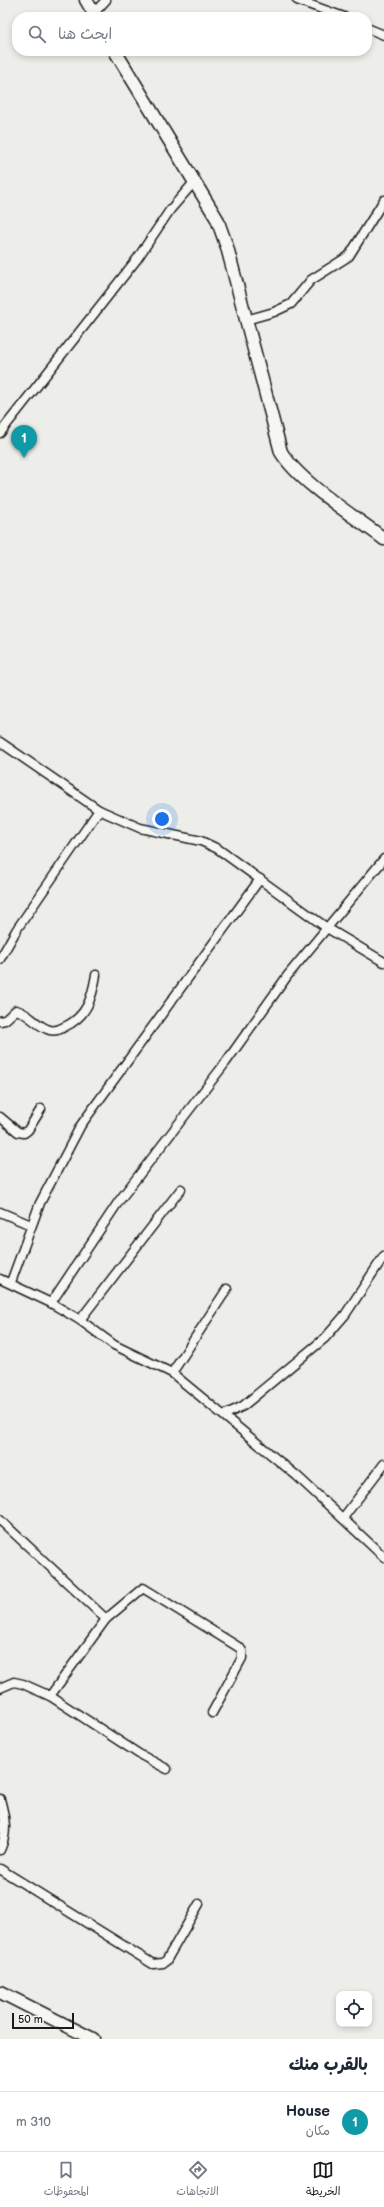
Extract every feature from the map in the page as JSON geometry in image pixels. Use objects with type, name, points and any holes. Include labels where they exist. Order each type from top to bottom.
[{"type":"street","points":[[86,0],[93,12]]},
{"type":"street","points":[[97,12],[106,0]]},
{"type":"street","points":[[297,0],[330,12]]},
{"type":"street","points":[[372,30],[384,35]]},
{"type":"street","points":[[118,56],[217,219],[227,247],[275,433],[286,460],[329,498],[384,539]]},
{"type":"street","points":[[0,433],[137,259],[170,210],[195,181]]},
{"type":"street","points":[[246,320],[274,312],[291,304],[310,280],[349,256],[384,200]]},
{"type":"street","points":[[0,742],[99,810],[140,828],[201,841],[218,849],[327,928],[384,962]]},
{"type":"street","points":[[0,959],[17,929],[99,810]]},
{"type":"street","points":[[51,1303],[119,1201],[226,1062],[288,975],[384,859]]},
{"type":"street","points":[[11,1282],[31,1225],[50,1180],[81,1125],[260,879]]},
{"type":"street","points":[[0,1021],[5,1020],[16,1010],[26,1014],[36,1023],[48,1030],[60,1029],[68,1026],[78,1020],[89,1004],[96,975]]},
{"type":"street","points":[[0,1117],[18,1132],[24,1133],[28,1130],[41,1109]]},
{"type":"street","points":[[80,1320],[180,1189]]},
{"type":"street","points":[[0,1212],[31,1225]]},
{"type":"street","points":[[224,1415],[243,1406],[325,1338],[345,1315],[382,1265],[384,1256]]},
{"type":"street","points":[[0,1279],[11,1282],[51,1303],[80,1320],[114,1345],[172,1373],[297,1476],[384,1557]]},
{"type":"street","points":[[172,1373],[227,1289]]},
{"type":"street","points":[[343,1518],[384,1464]]},
{"type":"street","points":[[0,1520],[106,1619]]},
{"type":"street","points":[[50,1696],[106,1619],[143,1588],[240,1648],[242,1651],[242,1658],[212,1713]]},
{"type":"street","points":[[0,1688],[14,1682],[23,1684],[50,1696],[139,1754],[167,1769]]},
{"type":"street","points":[[0,1799],[6,1826],[4,1841],[0,1850]]},
{"type":"street","points":[[0,1869],[153,1964],[163,1964],[166,1961],[199,1904]]},
{"type":"street","points":[[0,1992],[93,2039]]},
{"type":"place","name":"House","points":[[24,458]]}]
